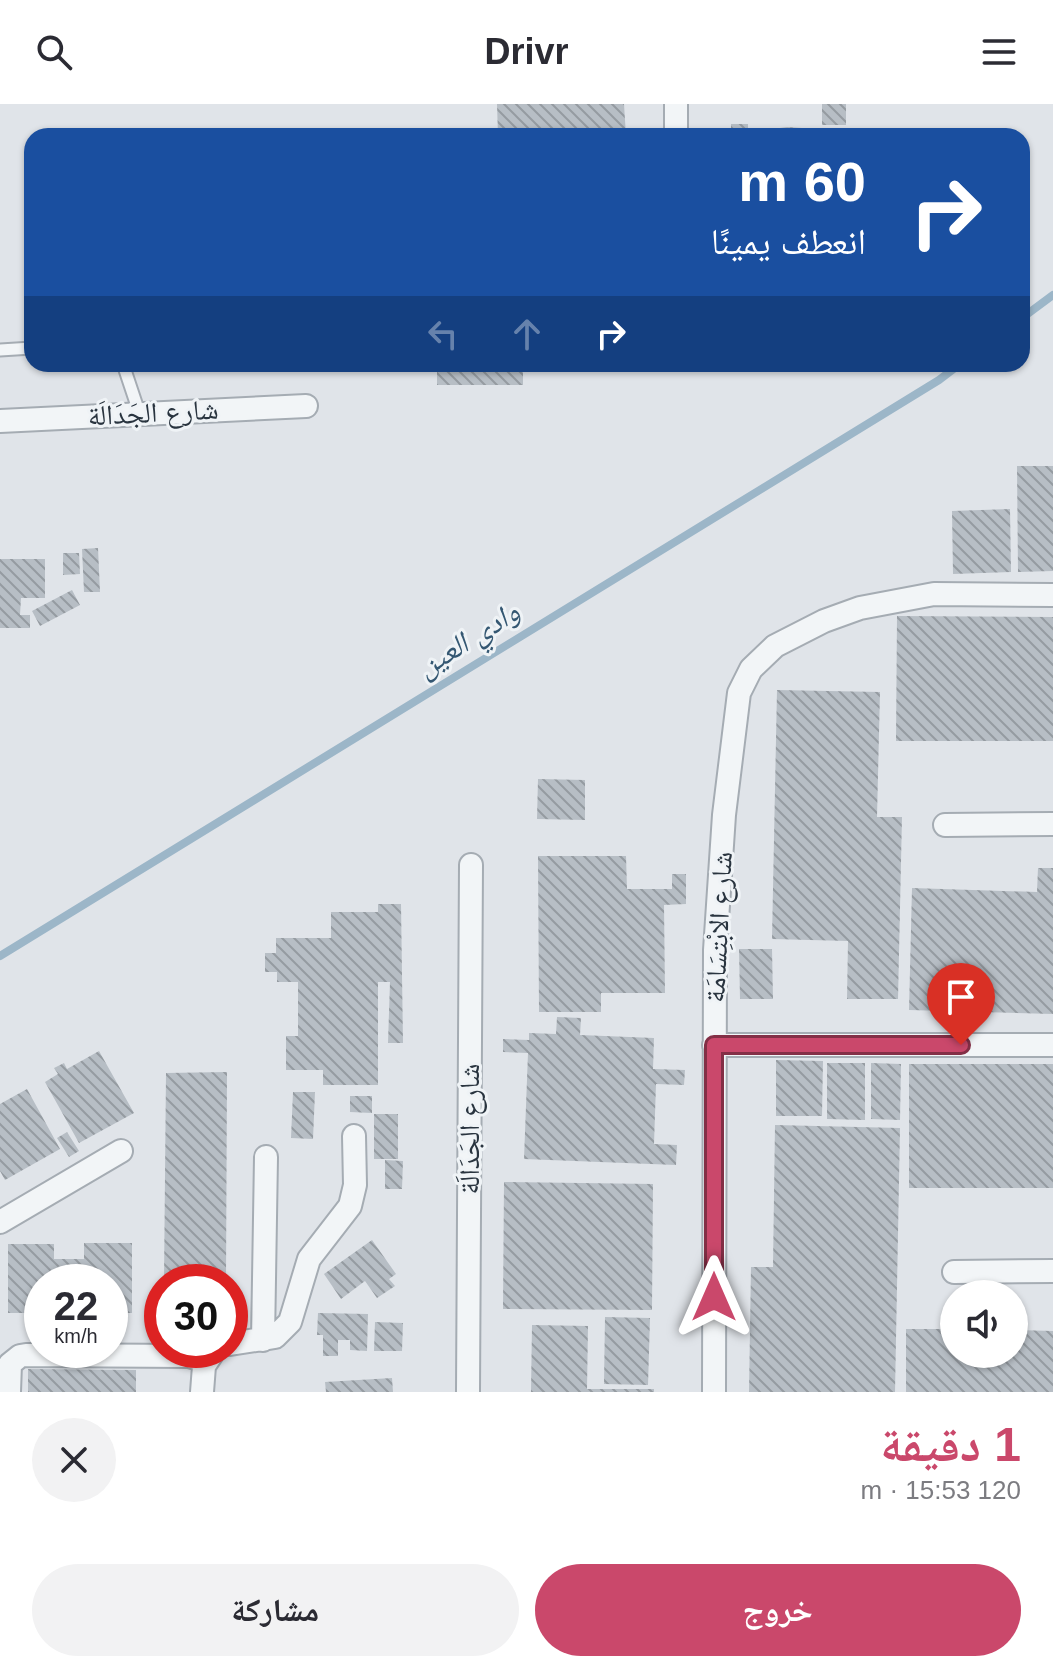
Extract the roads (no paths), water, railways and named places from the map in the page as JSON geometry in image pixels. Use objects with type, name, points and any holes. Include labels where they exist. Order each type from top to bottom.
[{"type":"street","points":[[676,104],[676,128]]},
{"type":"street","name":"شارع الجَدَالَة","points":[[0,421],[306,406]]},
{"type":"street","name":"شارع الابْتِسَامَة","points":[[714,1392],[715,950],[736,706],[744,681],[756,663],[775,646],[824,621],[860,608],[934,594],[1053,595]]},
{"type":"street","points":[[945,825],[1053,824]]},
{"type":"street","name":"شارع الجَدَالَة","points":[[468,1392],[471,865]]},
{"type":"street","points":[[714,1045],[1053,1045]]},
{"type":"street","points":[[248,1342],[275,1337],[290,1322],[309,1259],[350,1206],[355,1185],[354,1136]]},
{"type":"street","points":[[0,1222],[121,1151]]},
{"type":"street","points":[[263,1340],[266,1157]]},
{"type":"street","points":[[954,1272],[1053,1271]]},
{"type":"street","points":[[9,1392],[10,1364],[20,1356],[144,1356]]},
{"type":"street","points":[[202,1392],[208,1368]]},
{"type":"lane","points":[[0,350],[24,348]]},
{"type":"lane","points":[[126,372],[139,412]]},
{"type":"waterway","name":"وادي العين","points":[[1030,312],[1053,295]]},
{"type":"waterway","name":"وادي العين","points":[[0,956],[950,372]]}]
